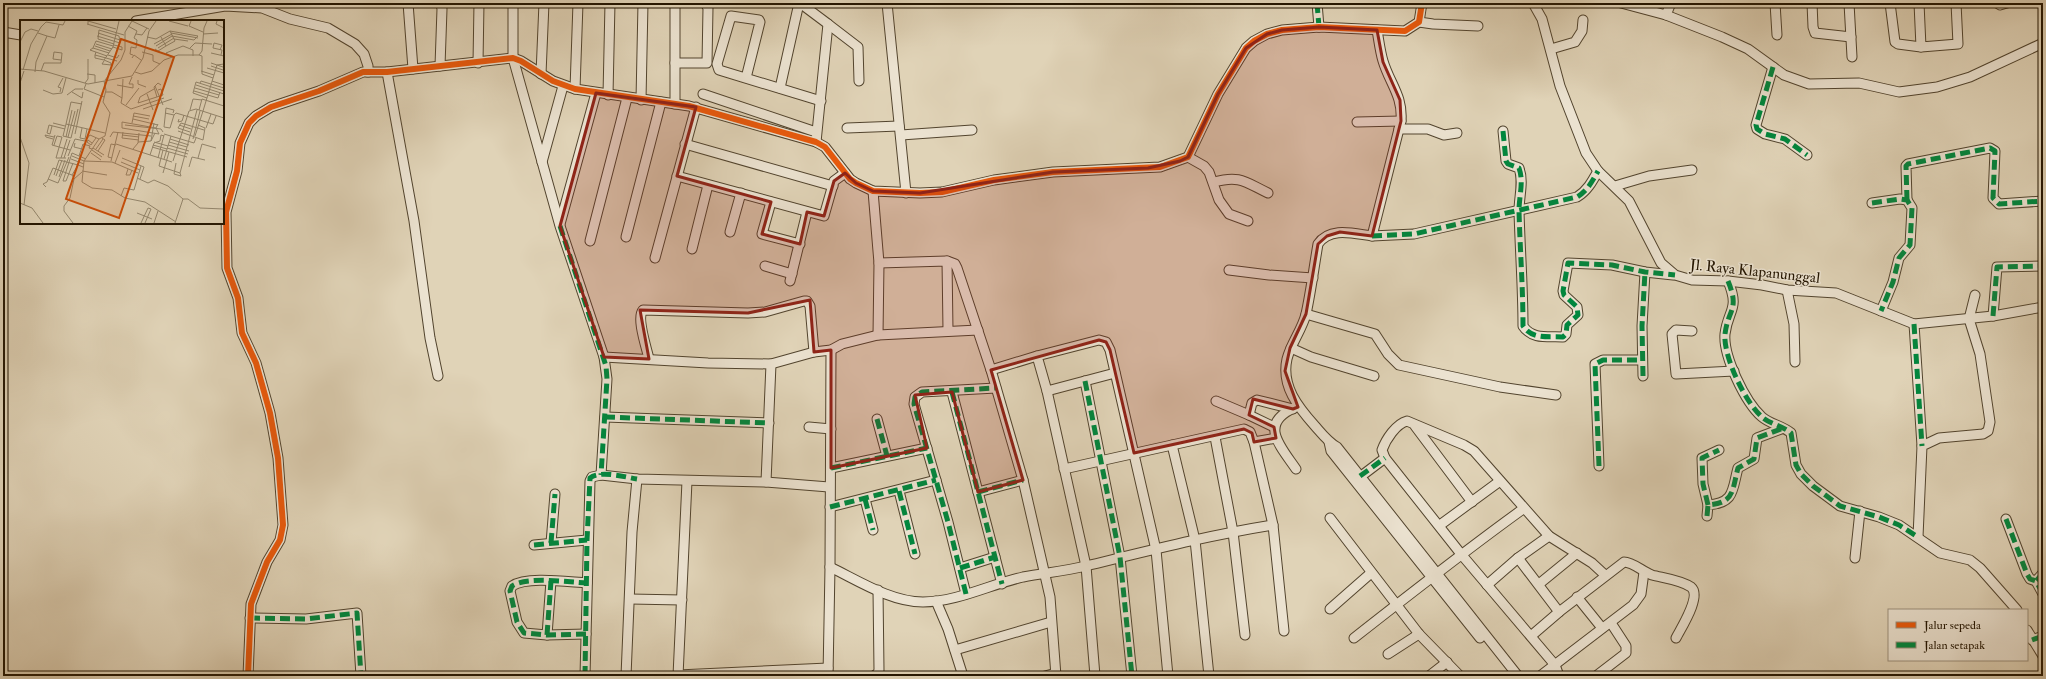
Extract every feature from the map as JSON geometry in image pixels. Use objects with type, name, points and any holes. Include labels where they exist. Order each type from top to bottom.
[{"type":"street","points":[[271,11],[276,3]]},
{"type":"street","points":[[408,3],[413,69]]},
{"type":"street","points":[[440,3],[440,66]]},
{"type":"street","points":[[478,63],[479,3]]},
{"type":"street","points":[[513,3],[512,58],[560,226],[604,357],[607,379],[601,475]]},
{"type":"street","points":[[542,74],[544,3]]},
{"type":"street","points":[[575,90],[578,3]]},
{"type":"street","points":[[608,95],[610,3]]},
{"type":"street","points":[[641,100],[643,3]]},
{"type":"street","points":[[675,3],[675,104]]},
{"type":"street","points":[[675,62],[707,63],[708,8],[705,3]]},
{"type":"street","points":[[780,88],[800,3],[858,47],[859,81]]},
{"type":"street","points":[[887,3],[906,193]]},
{"type":"street","points":[[1317,3],[1319,26]]},
{"type":"street","points":[[1419,22],[1422,3]]},
{"type":"street","name":"Jl. Raya Klapanunggal","points":[[1533,3],[1542,20],[1560,86],[1586,153],[1598,172],[1608,183],[1615,186],[1629,201],[1662,263],[1675,275],[1692,280],[1728,281],[1787,290],[1836,293],[1914,324],[1993,316],[2043,307]]},
{"type":"street","points":[[1621,3],[1666,15],[1748,49],[1773,67],[1799,82],[1809,84],[1859,83],[1894,91],[1909,91],[1937,87],[1962,80],[2043,43]]},
{"type":"street","points":[[1666,15],[1671,3]]},
{"type":"street","points":[[1775,3],[1777,35]]},
{"type":"street","points":[[1812,3],[1813,27],[1815,33],[1851,36]]},
{"type":"street","points":[[1849,3],[1852,57]]},
{"type":"street","points":[[1890,3],[1895,42],[1898,44],[1921,48],[1958,44],[1956,3]]},
{"type":"street","points":[[1919,3],[1921,48]]},
{"type":"street","points":[[1997,3],[2000,5],[2007,3]]},
{"type":"street","points":[[142,20],[225,6],[262,8],[290,19],[328,28],[355,44],[364,54],[368,66],[368,72]]},
{"type":"street","points":[[746,78],[760,22],[759,20],[733,15],[728,20],[718,68],[746,78],[821,101]]},
{"type":"street","points":[[1551,49],[1575,42],[1582,30],[1583,20]]},
{"type":"street","points":[[248,676],[251,604],[267,562],[280,540],[283,525],[278,458],[270,413],[256,363],[242,333],[238,298],[227,268],[226,212],[237,172],[238,151],[249,123],[256,116],[271,107],[319,91],[354,75],[368,72],[387,72],[512,58],[521,61],[564,86],[575,90],[696,107],[713,114],[816,142],[825,148],[845,173],[856,183],[873,191],[906,193],[942,192],[994,180],[1053,172],[1160,167],[1188,157],[1218,94],[1246,48],[1267,34],[1282,30],[1319,26],[1405,31],[1419,22],[1478,26]]},
{"type":"street","points":[[816,142],[828,24]]},
{"type":"street","points":[[1372,236],[1400,125],[1402,109],[1400,100],[1383,62],[1377,30]]},
{"type":"street","points":[[3,32],[20,35]]},
{"type":"street","points":[[1773,67],[1756,125],[1757,129],[1765,134],[1785,139],[1807,155]]},
{"type":"street","points":[[387,72],[414,221],[430,338],[438,376]]},
{"type":"street","points":[[542,162],[564,86]]},
{"type":"street","points":[[560,226],[596,93]]},
{"type":"street","points":[[703,94],[816,132]]},
{"type":"street","points":[[590,240],[627,98]]},
{"type":"street","points":[[626,237],[661,102]]},
{"type":"street","points":[[655,258],[696,107]]},
{"type":"street","points":[[1357,122],[1400,125],[1428,129],[1444,135],[1457,133]]},
{"type":"street","points":[[847,128],[972,130]]},
{"type":"street","points":[[1503,131],[1506,161],[1520,170],[1522,180],[1519,209],[1523,266],[1523,326],[1534,336],[1563,337],[1566,334],[1567,325],[1578,316],[1577,308],[1564,295],[1563,284],[1568,263],[1612,265],[1645,272],[1675,275]]},
{"type":"street","points":[[685,144],[833,186]]},
{"type":"street","points":[[1880,311],[1893,282],[1899,258],[1910,244],[1912,208],[1907,200],[1906,166],[1908,164],[1990,148],[1995,151],[1994,198],[1996,202],[1999,204],[2043,201]]},
{"type":"street","points":[[1188,157],[1204,166],[1214,182],[1224,208],[1229,214],[1248,221]]},
{"type":"street","points":[[1615,186],[1649,176],[1692,170]]},
{"type":"street","points":[[1511,676],[1450,596],[1436,575],[1418,555],[1358,479],[1337,447],[1329,442],[1295,408],[1286,376],[1291,348],[1300,332],[1306,314],[1318,244],[1322,239],[1340,232],[1372,236],[1414,234],[1576,197],[1583,194],[1598,172]]},
{"type":"street","points":[[677,176],[824,216],[834,181],[845,173]]},
{"type":"street","points":[[1214,182],[1227,179],[1243,180],[1268,193]]},
{"type":"street","points":[[692,249],[708,185]]},
{"type":"street","points":[[873,191],[879,263],[878,335]]},
{"type":"street","points":[[730,232],[741,193]]},
{"type":"street","points":[[1872,203],[1900,199],[1907,200]]},
{"type":"street","points":[[771,202],[762,234],[800,244]]},
{"type":"street","points":[[765,266],[791,278],[807,212]]},
{"type":"street","points":[[879,263],[947,261],[955,264],[957,268],[991,370],[1023,480],[1045,573],[1050,597],[1056,674],[1045,676]]},
{"type":"street","points":[[947,261],[948,330]]},
{"type":"street","points":[[1993,316],[1997,267],[2043,266]]},
{"type":"street","points":[[1229,270],[1268,275],[1312,278]]},
{"type":"street","points":[[1643,376],[1642,360],[1645,272]]},
{"type":"street","points":[[1728,281],[1734,296],[1733,308],[1725,334],[1728,357],[1752,406],[1760,416],[1781,429],[1791,433],[1796,466],[1806,480],[1840,506],[1860,511],[1899,525],[1940,552],[1970,560],[1980,568],[2016,609]]},
{"type":"street","points":[[1787,290],[1794,324],[1795,362]]},
{"type":"street","points":[[1922,446],[1939,438],[1983,434],[1988,431],[1990,422],[1980,354],[1969,319],[1976,295]]},
{"type":"street","points":[[649,359],[640,316],[644,310],[748,313],[765,312],[804,301],[808,301],[810,306],[814,352]]},
{"type":"street","points":[[1306,314],[1375,334],[1388,354],[1399,365],[1500,387],[1556,395]]},
{"type":"street","points":[[1914,324],[1922,446],[1918,537]]},
{"type":"street","points":[[604,357],[708,363],[771,364],[814,352],[831,350],[842,344],[878,335],[948,330],[978,330]]},
{"type":"street","points":[[1692,331],[1676,330],[1672,334],[1676,374],[1734,371]]},
{"type":"street","points":[[991,370],[1099,340],[1106,342],[1110,350],[1156,550],[1168,676]]},
{"type":"street","points":[[1291,348],[1311,357],[1374,376]]},
{"type":"street","points":[[687,481],[678,675],[828,672],[831,350]]},
{"type":"street","points":[[1037,356],[1047,391],[1086,566],[1095,676]]},
{"type":"street","points":[[1599,466],[1594,364],[1603,360],[1642,360]]},
{"type":"street","points":[[766,482],[771,364]]},
{"type":"street","points":[[1047,391],[1115,373]]},
{"type":"street","points":[[1085,381],[1102,459],[1120,557],[1132,676]]},
{"type":"street","points":[[966,594],[914,404],[914,397],[922,392],[952,392],[996,388]]},
{"type":"street","points":[[952,392],[1002,584]]},
{"type":"street","points":[[1249,415],[1252,403],[1257,400],[1295,408]]},
{"type":"street","points":[[1216,401],[1274,427]]},
{"type":"street","points":[[1295,408],[1280,416],[1274,427],[1276,438],[1296,469]]},
{"type":"street","points":[[605,417],[769,423]]},
{"type":"street","points":[[877,419],[887,456]]},
{"type":"street","points":[[1559,676],[1555,665],[1461,554],[1440,525],[1385,458],[1382,450],[1384,445],[1400,423],[1407,421],[1474,451],[1489,466],[1524,509],[1549,536],[1592,563],[1605,575]]},
{"type":"street","points":[[1413,423],[1472,502]]},
{"type":"street","points":[[809,427],[831,429]]},
{"type":"street","points":[[1708,506],[1717,505],[1731,497],[1738,468],[1754,459],[1757,438],[1781,429]]},
{"type":"street","points":[[1064,468],[1244,430],[1252,434],[1273,525],[1284,631]]},
{"type":"street","points":[[1215,437],[1233,532],[1245,635]]},
{"type":"street","points":[[1254,442],[1276,438]]},
{"type":"street","points":[[1172,445],[1195,540],[1209,676]]},
{"type":"street","points":[[831,468],[927,448]]},
{"type":"street","points":[[1707,516],[1708,506],[1703,484],[1702,458],[1719,450]]},
{"type":"street","points":[[1358,479],[1385,458]]},
{"type":"street","points":[[585,676],[587,540],[590,481],[594,475],[637,479],[766,482],[829,487]]},
{"type":"street","points":[[626,676],[632,532],[637,479]]},
{"type":"street","points":[[830,508],[936,480]]},
{"type":"street","points":[[978,492],[1023,480]]},
{"type":"street","points":[[1440,525],[1500,481]]},
{"type":"street","points":[[899,490],[915,554]]},
{"type":"street","points":[[551,543],[555,494]]},
{"type":"street","points":[[865,499],[872,530]]},
{"type":"street","points":[[1354,638],[1461,554],[1524,509]]},
{"type":"street","points":[[1855,558],[1860,511]]},
{"type":"street","points":[[1330,518],[1419,634],[1460,676]]},
{"type":"street","points":[[2006,519],[2027,574],[2030,579],[2036,581],[2043,594]]},
{"type":"street","points":[[830,567],[878,590],[908,600],[924,602],[966,594],[1022,577],[1086,566],[1195,540],[1273,525]]},
{"type":"street","points":[[1487,585],[1518,558],[1549,536]]},
{"type":"street","points":[[534,545],[587,540]]},
{"type":"street","points":[[1539,584],[1577,553]]},
{"type":"street","points":[[960,568],[995,557]]},
{"type":"street","points":[[1518,558],[1559,612]]},
{"type":"street","points":[[1531,636],[1605,575],[1624,562],[1628,562],[1644,572],[1692,588],[1695,593],[1691,608],[1676,638]]},
{"type":"street","points":[[1540,676],[1633,605],[1641,594],[1644,572]]},
{"type":"street","points":[[1330,609],[1371,573]]},
{"type":"street","points":[[2036,581],[2043,573]]},
{"type":"street","points":[[586,634],[529,635],[521,630],[515,616],[510,591],[512,586],[522,582],[551,581],[587,583]]},
{"type":"street","points":[[548,635],[551,581]]},
{"type":"street","points":[[874,676],[879,670],[878,590]]},
{"type":"street","points":[[1450,596],[1518,676]]},
{"type":"street","points":[[1577,597],[1602,628]]},
{"type":"street","points":[[630,598],[682,600]]},
{"type":"street","points":[[936,600],[955,650],[962,676]]},
{"type":"street","points":[[250,618],[306,620],[357,613],[362,676]]},
{"type":"street","points":[[955,650],[1051,622]]},
{"type":"street","points":[[1596,676],[1626,653],[1626,646],[1611,623]]},
{"type":"street","points":[[2028,632],[2043,656]]},
{"type":"street","points":[[1388,654],[1419,634]]},
{"type":"street","points":[[2032,640],[2043,636]]},
{"type":"street","points":[[1429,676],[1447,662]]},
{"type":"highlighted area","points":[[1319,27],[1377,30],[1383,62],[1400,100],[1401,121],[1372,236],[1340,232],[1327,236],[1318,244],[1306,314],[1290,348],[1285,371],[1298,407],[1293,409],[1253,399],[1249,415],[1274,427],[1276,438],[1254,442],[1252,433],[1244,429],[1134,453],[1110,350],[1106,342],[1099,340],[991,370],[1023,480],[978,492],[952,392],[915,395],[927,448],[831,468],[831,350],[814,352],[810,300],[748,313],[640,310],[649,359],[604,357],[560,226],[596,93],[696,107],[677,176],[771,202],[762,234],[800,244],[807,212],[824,216],[834,181],[845,173],[856,183],[873,191],[920,193],[1053,172],[1148,168],[1180,161],[1188,157],[1218,94],[1246,48],[1267,34],[1282,30]]},
{"type":"marked path","points":[[1317,3],[1319,27]]},
{"type":"marked path","points":[[1773,67],[1756,125],[1757,129],[1765,134],[1785,139],[1807,155]]},
{"type":"marked path","points":[[1503,131],[1506,161],[1508,164],[1519,168],[1521,179],[1519,211],[1523,326],[1527,330],[1541,336],[1563,337],[1566,334],[1567,325],[1578,315],[1577,307],[1564,295],[1563,291],[1568,263],[1612,265],[1645,272],[1675,275]]},
{"type":"marked path","points":[[1907,200],[1906,166],[1908,164],[1990,148],[1995,151],[1993,198],[1999,204],[2043,201]]},
{"type":"marked path","points":[[1372,236],[1414,234],[1577,197],[1586,189],[1598,171]]},
{"type":"marked path","points":[[1872,203],[1900,199],[1907,200],[1912,208],[1910,245],[1899,258],[1893,282],[1881,311]]},
{"type":"marked path","points":[[560,226],[606,366],[607,379],[601,475]]},
{"type":"marked path","points":[[1993,316],[1997,267],[2043,266]]},
{"type":"marked path","points":[[1643,376],[1642,326],[1645,272]]},
{"type":"marked path","points":[[1728,281],[1733,298],[1733,304],[1726,326],[1725,343],[1731,366],[1742,390],[1755,410],[1765,419],[1791,433],[1796,465],[1801,474],[1813,486],[1840,506],[1879,517],[1899,525],[1918,537]]},
{"type":"marked path","points":[[1914,324],[1922,446]]},
{"type":"marked path","points":[[1599,466],[1595,364],[1603,360],[1642,360]]},
{"type":"marked path","points":[[1085,381],[1120,557],[1132,676]]},
{"type":"marked path","points":[[966,594],[948,522],[914,404],[915,397],[922,392],[996,388]]},
{"type":"marked path","points":[[952,392],[1002,584]]},
{"type":"marked path","points":[[605,417],[769,423]]},
{"type":"marked path","points":[[877,419],[887,456]]},
{"type":"marked path","points":[[1707,516],[1708,505],[1717,504],[1728,498],[1731,494],[1738,468],[1754,459],[1757,438],[1781,429]]},
{"type":"marked path","points":[[831,468],[927,448]]},
{"type":"marked path","points":[[1708,505],[1703,484],[1702,458],[1719,450]]},
{"type":"marked path","points":[[1360,476],[1385,458]]},
{"type":"marked path","points":[[585,676],[587,540],[590,478],[600,474],[606,474],[637,479]]},
{"type":"marked path","points":[[830,507],[936,480]]},
{"type":"marked path","points":[[978,492],[1023,480]]},
{"type":"marked path","points":[[899,491],[915,554]]},
{"type":"marked path","points":[[551,543],[555,494]]},
{"type":"marked path","points":[[865,499],[873,530]]},
{"type":"marked path","points":[[2006,519],[2027,574],[2030,579],[2036,581]]},
{"type":"marked path","points":[[534,545],[587,540]]},
{"type":"marked path","points":[[960,568],[995,557]]},
{"type":"marked path","points":[[2043,573],[2036,581],[2043,594]]},
{"type":"marked path","points":[[586,634],[547,635],[524,633],[517,622],[510,591],[512,586],[527,581],[548,580],[587,583]]},
{"type":"marked path","points":[[547,635],[551,581]]},
{"type":"marked path","points":[[250,618],[306,619],[357,613],[361,676]]},
{"type":"marked path","points":[[2032,640],[2043,636]]},
{"type":"cycle path","points":[[248,676],[251,604],[267,562],[280,540],[283,525],[278,458],[270,413],[256,363],[242,333],[238,298],[227,268],[226,212],[237,171],[240,143],[249,123],[256,116],[271,107],[319,91],[363,72],[387,72],[513,58],[521,61],[553,81],[575,89],[689,106],[816,142],[825,147],[850,179],[873,191],[920,193],[942,192],[994,180],[1053,172],[1160,167],[1188,157],[1218,94],[1246,48],[1254,41],[1267,34],[1282,30],[1319,27],[1405,31],[1419,22],[1422,3]]}]
